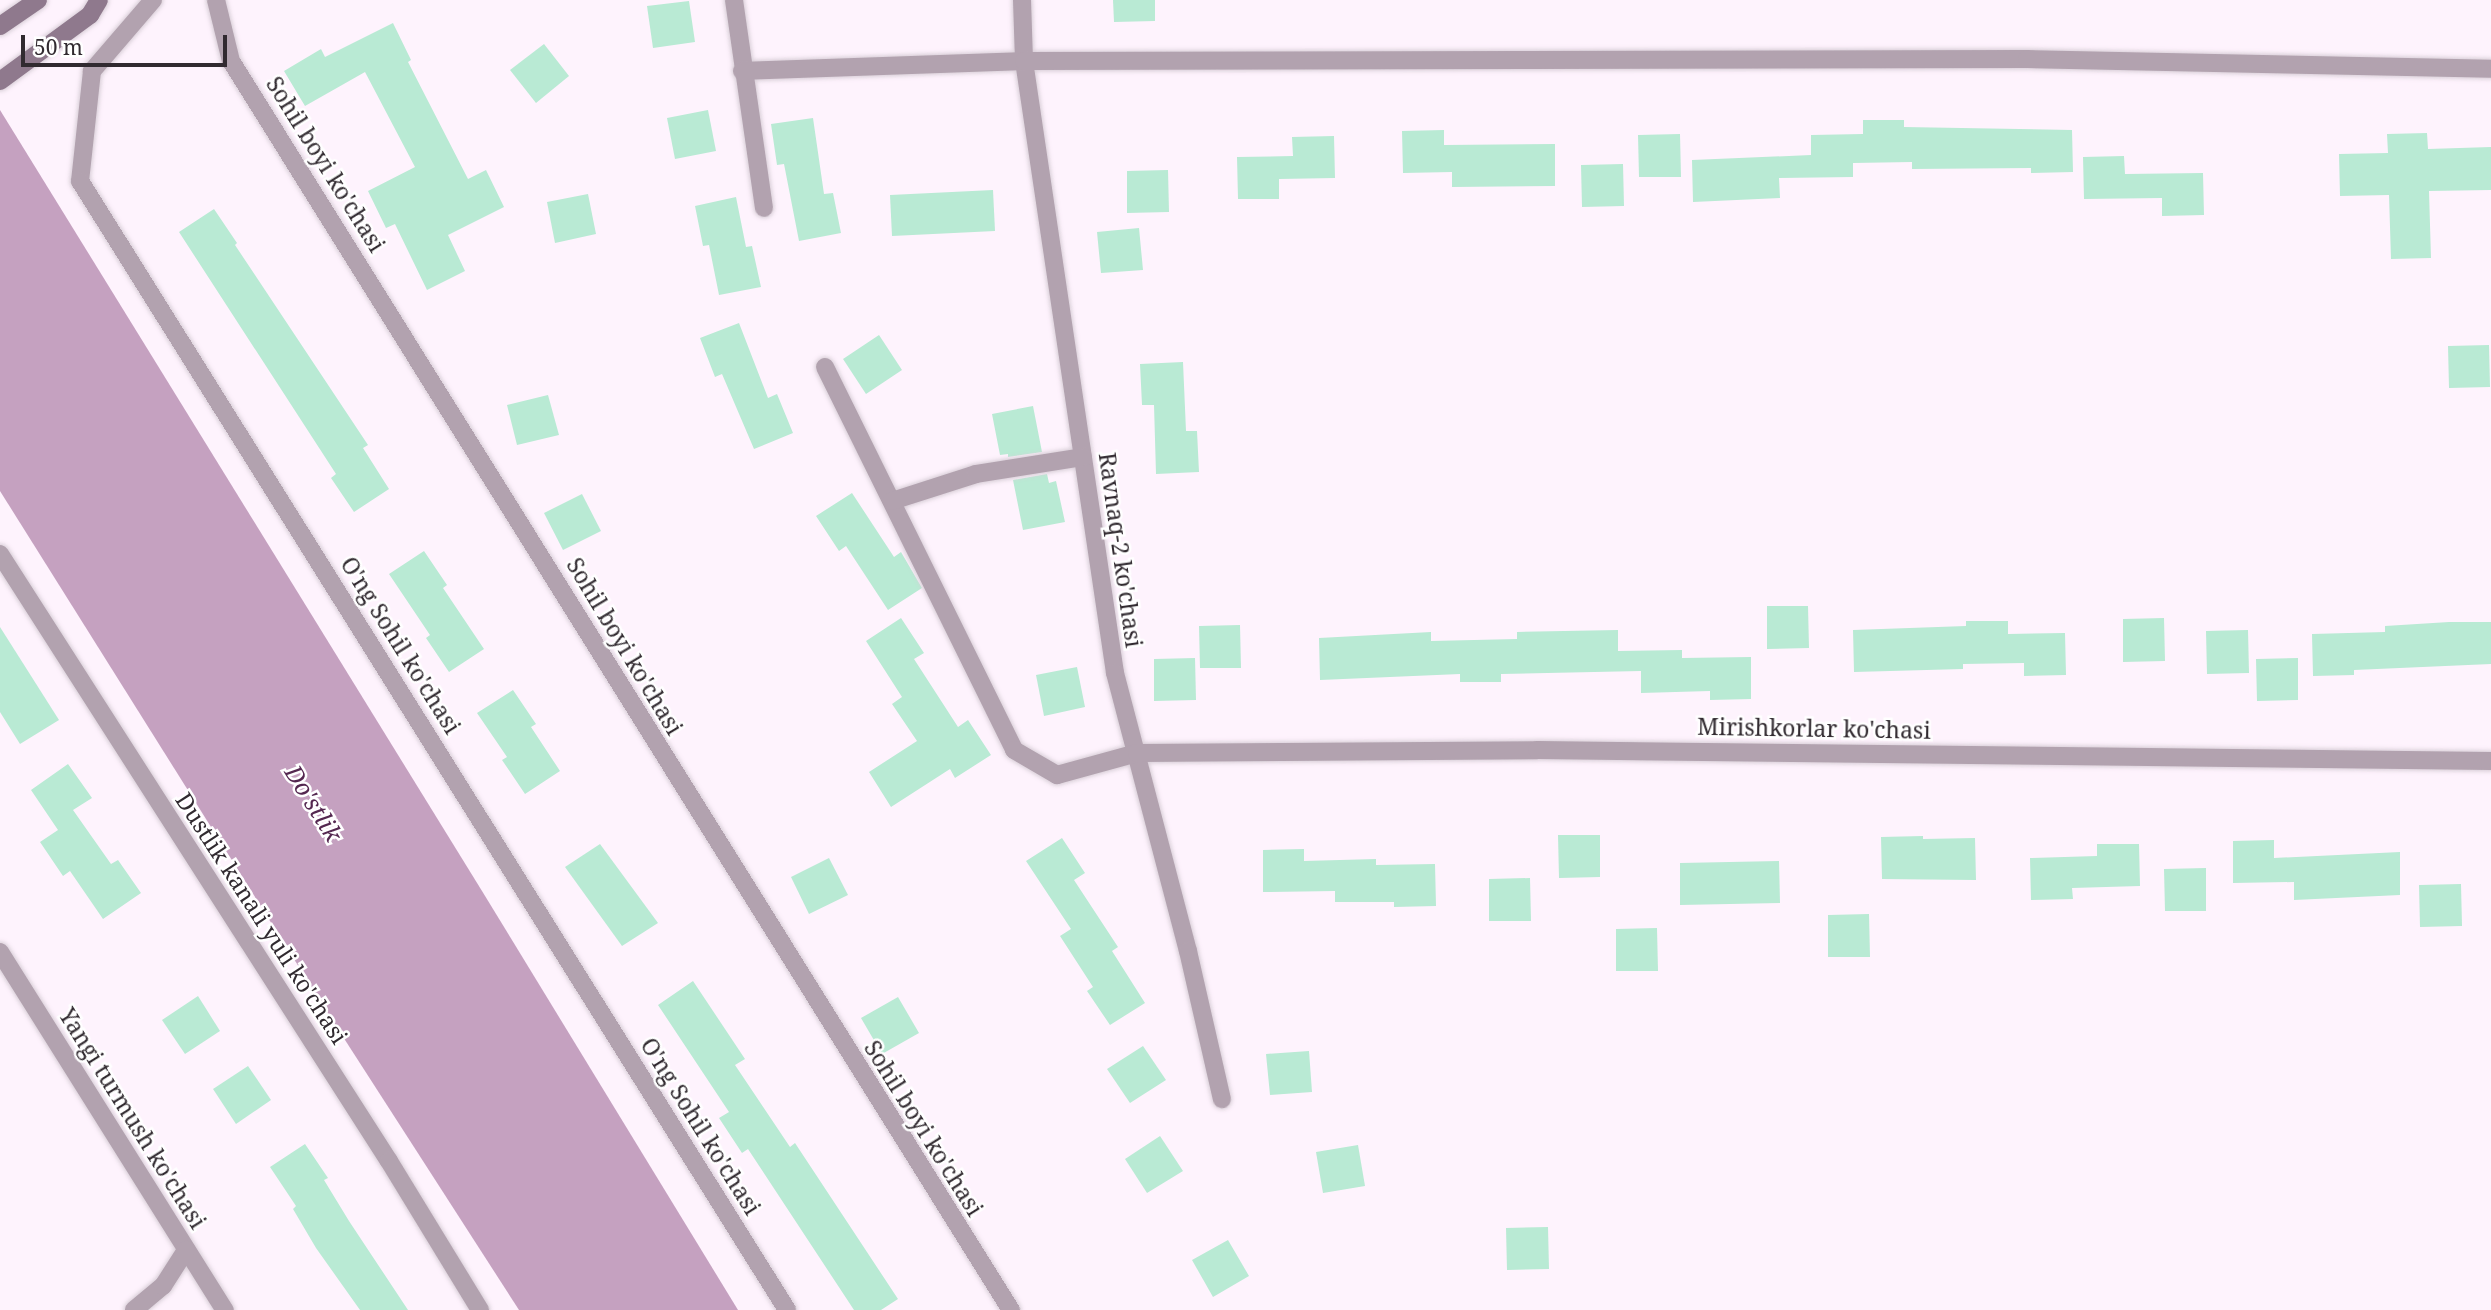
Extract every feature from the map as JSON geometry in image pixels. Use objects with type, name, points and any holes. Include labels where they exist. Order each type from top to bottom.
[{"type":"main road","points":[[0,26],[38,0]]},
{"type":"main road","points":[[0,81],[90,15],[99,0]]},
{"type":"street","name":"O'ng Sohil ko'chasi","points":[[153,0],[92,71],[80,181],[787,1310]]},
{"type":"street","name":"Sohil boyi ko'chasi","points":[[216,0],[231,61],[1011,1310]]},
{"type":"street","points":[[734,0],[764,208]]},
{"type":"street","name":"Ravnaq-2 ko'chasi","points":[[1022,0],[1024,61],[1115,673],[1188,950],[1222,1099]]},
{"type":"street","points":[[743,71],[1024,61],[2026,59],[2491,69]]},
{"type":"street","name":"Mirishkorlar ko'chasi","points":[[825,367],[1014,750],[1057,775],[1137,753],[1538,750],[2491,761]]},
{"type":"street","points":[[892,501],[975,474],[1083,457]]},
{"type":"street","name":"Dustlik kanali yuli ko'chasi","points":[[0,554],[389,1161],[481,1310]]},
{"type":"street","name":"Yangi turmush ko'chasi","points":[[0,953],[225,1310]]},
{"type":"street","points":[[134,1310],[163,1286],[186,1250]]},
{"type":"water","name":"Do'stlik","points":[[0,110],[738,1310],[519,1310],[336,1026],[0,491]]},
{"type":"building","points":[[1113,0],[1155,0],[1155,21],[1114,22]]},
{"type":"building","points":[[689,1],[695,42],[653,48],[647,6]]},
{"type":"building","points":[[393,23],[411,60],[408,62],[468,179],[486,170],[504,207],[448,235],[465,271],[427,290],[395,224],[386,228],[368,191],[415,167],[365,72],[305,106],[284,71],[321,49],[325,57]]},
{"type":"building","points":[[544,44],[569,76],[536,103],[510,70]]},
{"type":"building","points":[[708,110],[716,151],[675,159],[667,118]]},
{"type":"building","points":[[813,118],[824,194],[833,193],[841,233],[799,241],[784,164],[777,165],[771,124]]},
{"type":"building","points":[[1863,120],[1904,120],[1904,127],[2072,130],[2073,172],[2031,173],[2031,168],[1912,169],[1912,162],[1853,163],[1853,177],[1779,178],[1780,198],[1693,202],[1692,160],[1811,155],[1811,135],[1863,134]]},
{"type":"building","points":[[1444,130],[1444,145],[1555,144],[1555,186],[1452,187],[1452,172],[1403,173],[1402,131]]},
{"type":"building","points":[[2427,133],[2428,149],[2491,147],[2491,190],[2429,191],[2431,258],[2391,259],[2389,195],[2340,196],[2339,154],[2388,153],[2387,134]]},
{"type":"building","points":[[1680,134],[1681,177],[1639,177],[1638,135]]},
{"type":"building","points":[[1334,136],[1335,178],[1279,179],[1279,199],[1238,199],[1237,157],[1293,156],[1292,137]]},
{"type":"building","points":[[2124,156],[2125,174],[2203,173],[2204,215],[2162,216],[2162,198],[2084,199],[2083,157]]},
{"type":"building","points":[[1623,164],[1624,206],[1582,207],[1581,165]]},
{"type":"building","points":[[1168,170],[1169,212],[1127,213],[1127,171]]},
{"type":"building","points":[[993,190],[995,231],[892,236],[890,195]]},
{"type":"building","points":[[588,194],[596,234],[555,243],[547,202]]},
{"type":"building","points":[[736,197],[746,247],[752,246],[761,287],[719,295],[709,245],[703,246],[695,206]]},
{"type":"building","points":[[214,209],[368,445],[363,448],[389,489],[354,512],[331,478],[336,474],[179,232]]},
{"type":"building","points":[[1139,228],[1143,270],[1101,273],[1097,232]]},
{"type":"building","points":[[739,323],[768,398],[777,394],[793,433],[754,449],[722,374],[715,377],[700,338]]},
{"type":"building","points":[[879,335],[902,370],[866,394],[843,359]]},
{"type":"building","points":[[2489,345],[2490,387],[2449,388],[2448,346]]},
{"type":"building","points":[[1183,362],[1186,431],[1197,431],[1199,472],[1156,474],[1154,405],[1142,405],[1140,364]]},
{"type":"building","points":[[548,395],[559,435],[517,445],[507,405]]},
{"type":"building","points":[[1033,406],[1042,452],[1008,457],[1008,454],[1000,455],[992,414]]},
{"type":"building","points":[[1047,474],[1049,483],[1056,481],[1065,522],[1023,530],[1013,480]]},
{"type":"building","points":[[852,493],[894,557],[901,552],[922,588],[888,610],[846,546],[839,551],[816,516]]},
{"type":"building","points":[[582,494],[601,531],[563,550],[544,513]]},
{"type":"building","points":[[424,551],[447,585],[443,588],[484,649],[449,672],[426,638],[430,635],[389,574]]},
{"type":"building","points":[[1767,606],[1808,606],[1809,648],[1767,649]]},
{"type":"building","points":[[901,618],[924,653],[914,659],[958,727],[968,720],[991,755],[955,778],[950,769],[891,807],[869,772],[917,741],[892,704],[902,697],[866,641]]},
{"type":"building","points":[[2164,618],[2165,661],[2123,662],[2123,619]]},
{"type":"building","points":[[1966,621],[2008,621],[2008,634],[2065,633],[2066,675],[2024,676],[2024,663],[1963,664],[1963,669],[1854,672],[1853,630],[1966,626]]},
{"type":"building","points":[[2491,622],[2491,664],[2354,670],[2354,675],[2313,676],[2312,634],[2385,632],[2385,626]]},
{"type":"building","points":[[1240,625],[1241,668],[1200,668],[1199,626]]},
{"type":"building","points":[[0,627],[59,720],[20,744],[0,712]]},
{"type":"building","points":[[1618,630],[1618,651],[1682,650],[1682,658],[1751,657],[1751,699],[1710,700],[1710,691],[1641,693],[1641,671],[1501,674],[1501,682],[1460,682],[1460,674],[1320,680],[1319,638],[1431,632],[1431,641],[1517,639],[1517,632]]},
{"type":"building","points":[[2248,630],[2249,673],[2207,674],[2206,631]]},
{"type":"building","points":[[1195,658],[1196,700],[1154,701],[1154,659]]},
{"type":"building","points":[[2298,658],[2298,700],[2257,701],[2256,659]]},
{"type":"building","points":[[1077,667],[1085,707],[1044,716],[1036,675]]},
{"type":"building","points":[[513,690],[536,724],[531,727],[560,771],[525,794],[502,760],[507,757],[477,713]]},
{"type":"building","points":[[68,764],[92,798],[73,810],[111,864],[118,860],[141,893],[103,919],[70,871],[63,876],[40,842],[58,830],[31,790]]},
{"type":"building","points":[[1558,835],[1600,835],[1600,877],[1559,878]]},
{"type":"building","points":[[1923,836],[1923,839],[1975,838],[1976,880],[1882,879],[1881,837]]},
{"type":"building","points":[[1062,838],[1085,873],[1074,880],[1118,947],[1112,951],[1145,1003],[1110,1025],[1087,991],[1093,987],[1060,936],[1071,929],[1026,861]]},
{"type":"building","points":[[2274,840],[2274,858],[2400,852],[2400,895],[2294,900],[2294,882],[2233,883],[2233,841]]},
{"type":"building","points":[[600,844],[658,923],[622,946],[565,867]]},
{"type":"building","points":[[2097,844],[2139,844],[2140,886],[2072,888],[2073,899],[2031,900],[2030,858],[2097,856]]},
{"type":"building","points":[[1304,849],[1304,861],[1376,859],[1376,865],[1435,864],[1436,906],[1394,907],[1394,902],[1335,902],[1335,891],[1263,892],[1263,850]]},
{"type":"building","points":[[829,858],[848,895],[809,914],[791,877]]},
{"type":"building","points":[[1779,861],[1780,903],[1680,905],[1680,863]]},
{"type":"building","points":[[2206,868],[2206,911],[2165,911],[2164,869]]},
{"type":"building","points":[[1530,878],[1531,921],[1489,921],[1489,879]]},
{"type":"building","points":[[2461,884],[2462,926],[2420,927],[2419,885]]},
{"type":"building","points":[[1869,914],[1870,957],[1828,957],[1828,915]]},
{"type":"building","points":[[1657,928],[1658,971],[1616,971],[1616,929]]},
{"type":"building","points":[[693,981],[745,1059],[735,1065],[790,1147],[795,1143],[898,1299],[881,1310],[854,1310],[748,1149],[742,1153],[719,1118],[729,1112],[658,1005]]},
{"type":"building","points":[[198,996],[220,1031],[185,1054],[162,1020]]},
{"type":"building","points":[[898,997],[919,1033],[882,1054],[861,1018]]},
{"type":"building","points":[[1143,1046],[1166,1080],[1130,1103],[1107,1069]]},
{"type":"building","points":[[1309,1051],[1312,1092],[1270,1095],[1266,1054]]},
{"type":"building","points":[[248,1066],[271,1100],[236,1124],[213,1089]]},
{"type":"building","points":[[1160,1136],[1183,1171],[1147,1193],[1125,1159]]},
{"type":"building","points":[[305,1144],[328,1178],[324,1180],[349,1221],[408,1310],[360,1310],[316,1248],[293,1209],[296,1206],[270,1167]]},
{"type":"building","points":[[1358,1145],[1365,1186],[1323,1193],[1316,1152]]},
{"type":"building","points":[[1548,1227],[1549,1269],[1507,1270],[1506,1228]]},
{"type":"building","points":[[1228,1240],[1249,1276],[1213,1297],[1192,1260]]}]
